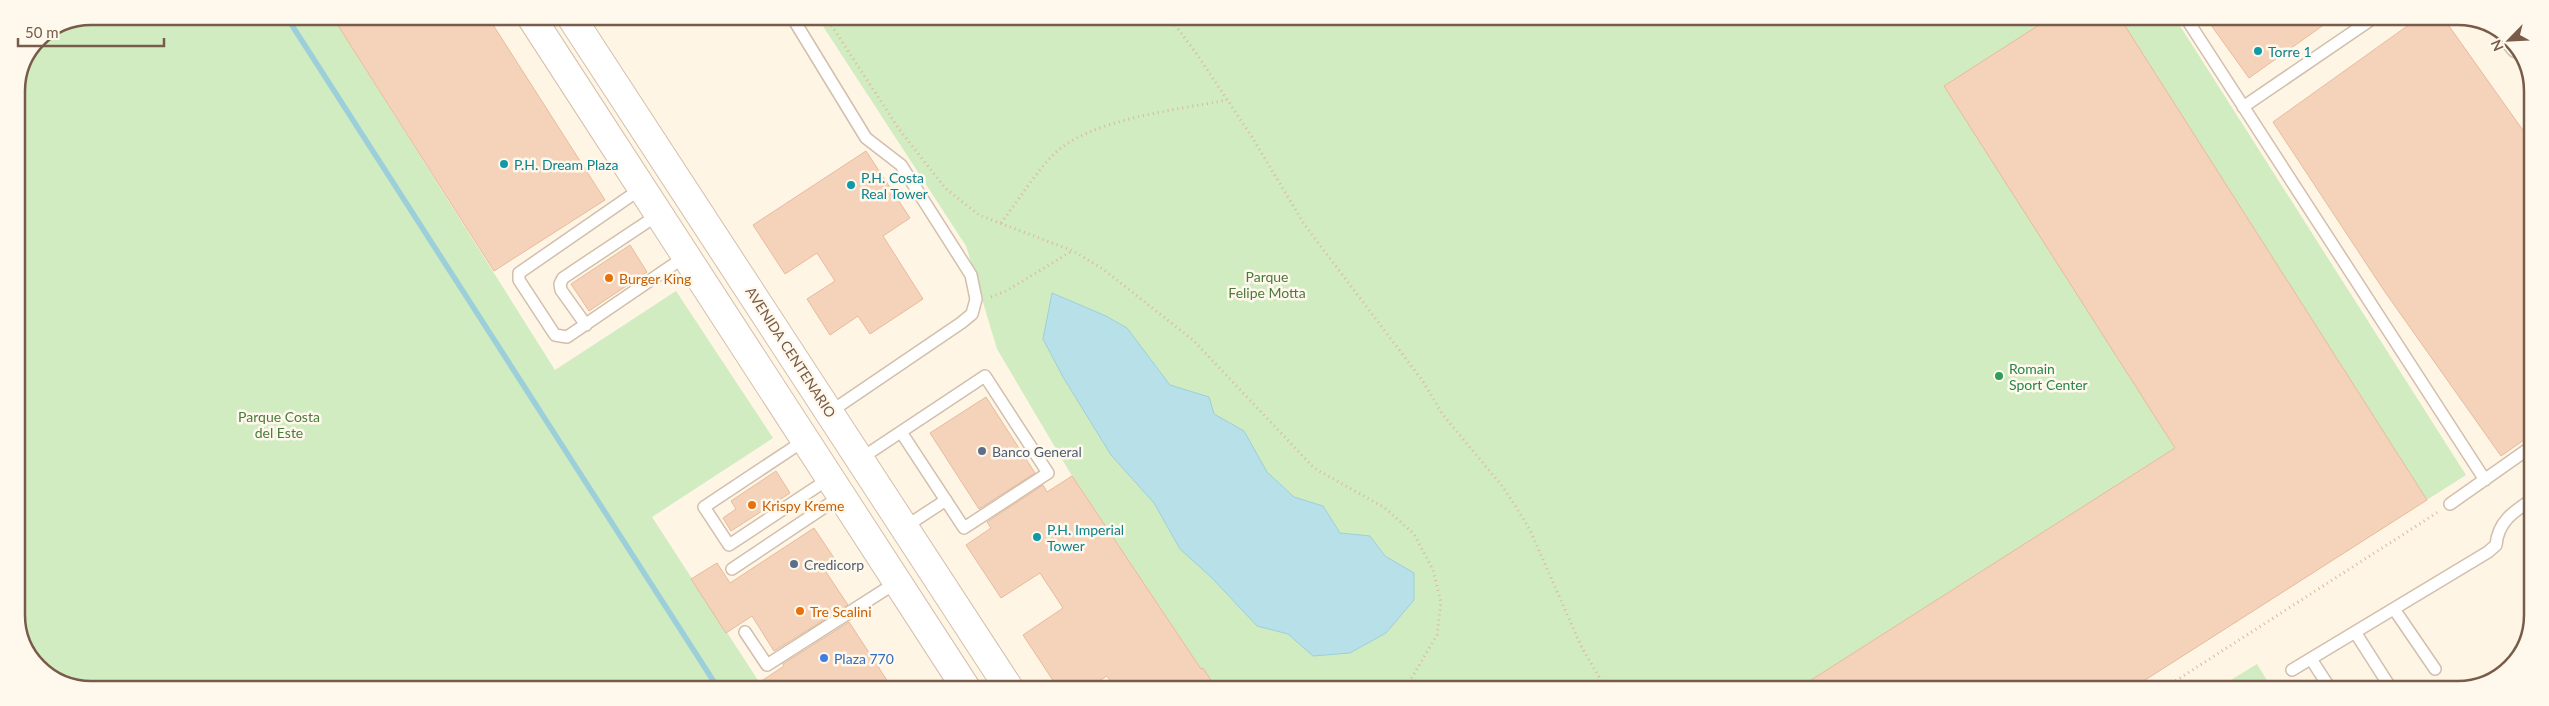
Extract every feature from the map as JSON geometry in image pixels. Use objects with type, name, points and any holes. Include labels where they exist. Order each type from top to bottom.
[{"type":"main road","points":[[536,25],[961,681]]},
{"type":"main road","name":"AVENIDA CENTENARIO","points":[[576,25],[1004,681]]},
{"type":"main road","points":[[802,435],[830,412]]},
{"type":"lane","points":[[797,25],[866,138],[900,165],[971,275],[976,299],[972,314],[830,412]]},
{"type":"lane","points":[[2190,25],[2485,480]]},
{"type":"lane","points":[[2243,107],[2363,25]]},
{"type":"lane","points":[[642,188],[519,273],[519,280],[555,336],[567,337],[686,256]]},
{"type":"lane","points":[[586,325],[561,290],[560,284],[563,278],[659,214]]},
{"type":"lane","points":[[860,459],[985,376],[1048,473],[964,528],[901,432]]},
{"type":"lane","points":[[802,435],[704,507],[729,545],[836,487]]},
{"type":"lane","points":[[2450,504],[2524,452]]},
{"type":"lane","points":[[732,568],[836,487]]},
{"type":"lane","points":[[905,527],[946,500]]},
{"type":"lane","points":[[2292,670],[2488,552],[2496,545],[2497,533],[2509,515],[2524,505]]},
{"type":"lane","points":[[745,632],[767,665],[897,582]]},
{"type":"lane","points":[[2394,609],[2436,669]]},
{"type":"lane","points":[[2355,632],[2386,681]]},
{"type":"lane","points":[[2311,658],[2325,681]]},
{"type":"path","points":[[831,25],[899,129],[945,188],[980,215],[1073,251],[1103,269],[1194,341],[1314,468],[1385,508],[1414,534],[1433,570],[1441,602],[1437,635],[1410,681]]},
{"type":"path","points":[[1175,25],[1227,100],[1304,224],[1422,380],[1443,415],[1503,486],[1530,530],[1581,646],[1601,681]]},
{"type":"path","points":[[1001,223],[1052,156],[1073,138],[1104,125],[1227,100]]},
{"type":"path","points":[[976,299],[988,298],[1006,291],[1073,251]]},
{"type":"path","points":[[2177,681],[2450,504]]},
{"type":"green space","name":"Parque Costa del Este","points":[[338,25],[555,370],[676,291],[773,438],[652,517],[758,681],[91,681],[74,679],[54,670],[44,662],[34,648],[28,636],[25,620],[25,91],[26,78],[36,54],[54,36],[78,26]]},
{"type":"green space","name":"Parque Felipe Motta","points":[[822,25],[2179,25],[2466,475],[2144,681],[1211,681],[1203,669],[1201,669],[1072,476],[997,349],[966,246]]},
{"type":"green space","points":[[2257,664],[2267,681],[2229,681]]},
{"type":"water","points":[[1052,293],[1106,316],[1127,328],[1170,385],[1209,397],[1214,414],[1244,431],[1267,472],[1294,497],[1323,506],[1340,533],[1370,536],[1385,556],[1414,573],[1414,600],[1386,633],[1350,653],[1313,656],[1288,634],[1257,626],[1212,578],[1180,549],[1154,503],[1111,455],[1063,377],[1043,339]]},
{"type":"building","name":"P.H. Dream Plaza","points":[[338,25],[493,25],[605,200],[494,271]]},
{"type":"building","points":[[2039,25],[2124,25],[2427,500],[2144,681],[1810,681],[2175,448],[1944,86]]},
{"type":"building","name":"Torre 1","points":[[2211,25],[2324,25],[2249,78]]},
{"type":"building","points":[[2409,25],[2448,25],[2524,132],[2524,440],[2501,456],[2385,292],[2273,122]]},
{"type":"building","points":[[866,151],[910,218],[883,236],[923,299],[870,334],[858,316],[830,335],[807,299],[835,281],[817,253],[785,274],[753,225]]},
{"type":"building","name":"Burger King","points":[[630,245],[647,272],[589,311],[571,284]]},
{"type":"building","name":"Banco General","points":[[986,397],[1035,473],[979,509],[930,433]]},
{"type":"building","name":"Krispy Kreme","points":[[776,471],[790,493],[731,531],[723,518],[736,509],[731,501]]},
{"type":"building","points":[[1072,476],[1201,669],[1203,668],[1211,681],[1110,681],[1107,676],[1099,681],[1053,681],[1023,635],[1063,608],[1040,573],[1001,598],[966,545],[991,528],[987,522],[1043,485],[1047,492]]},
{"type":"building","points":[[814,528],[836,561],[824,569],[848,605],[774,651],[752,616],[726,633],[691,579],[717,563],[730,583]]},
{"type":"building","name":"Plaza 770","points":[[849,622],[887,681],[762,681],[784,666],[783,664]]},
{"type":"waterway","points":[[292,25],[714,681]]},
{"type":"place","name":"Torre 1","points":[[2258,51]]},
{"type":"place","name":"P.H. Dream Plaza","points":[[504,164]]},
{"type":"place","name":"P.H. Costa Real Tower","points":[[851,185]]},
{"type":"place","name":"Burger King","points":[[609,278]]},
{"type":"place","name":"Romain Sport Center","points":[[1999,376]]},
{"type":"place","name":"Banco General","points":[[982,451]]},
{"type":"place","name":"Krispy Kreme","points":[[752,505]]},
{"type":"place","name":"P.H. Imperial Tower","points":[[1037,537]]},
{"type":"place","name":"Credicorp","points":[[794,564]]},
{"type":"place","name":"Tre Scalini","points":[[800,611]]},
{"type":"place","name":"Plaza 770","points":[[824,658]]}]
